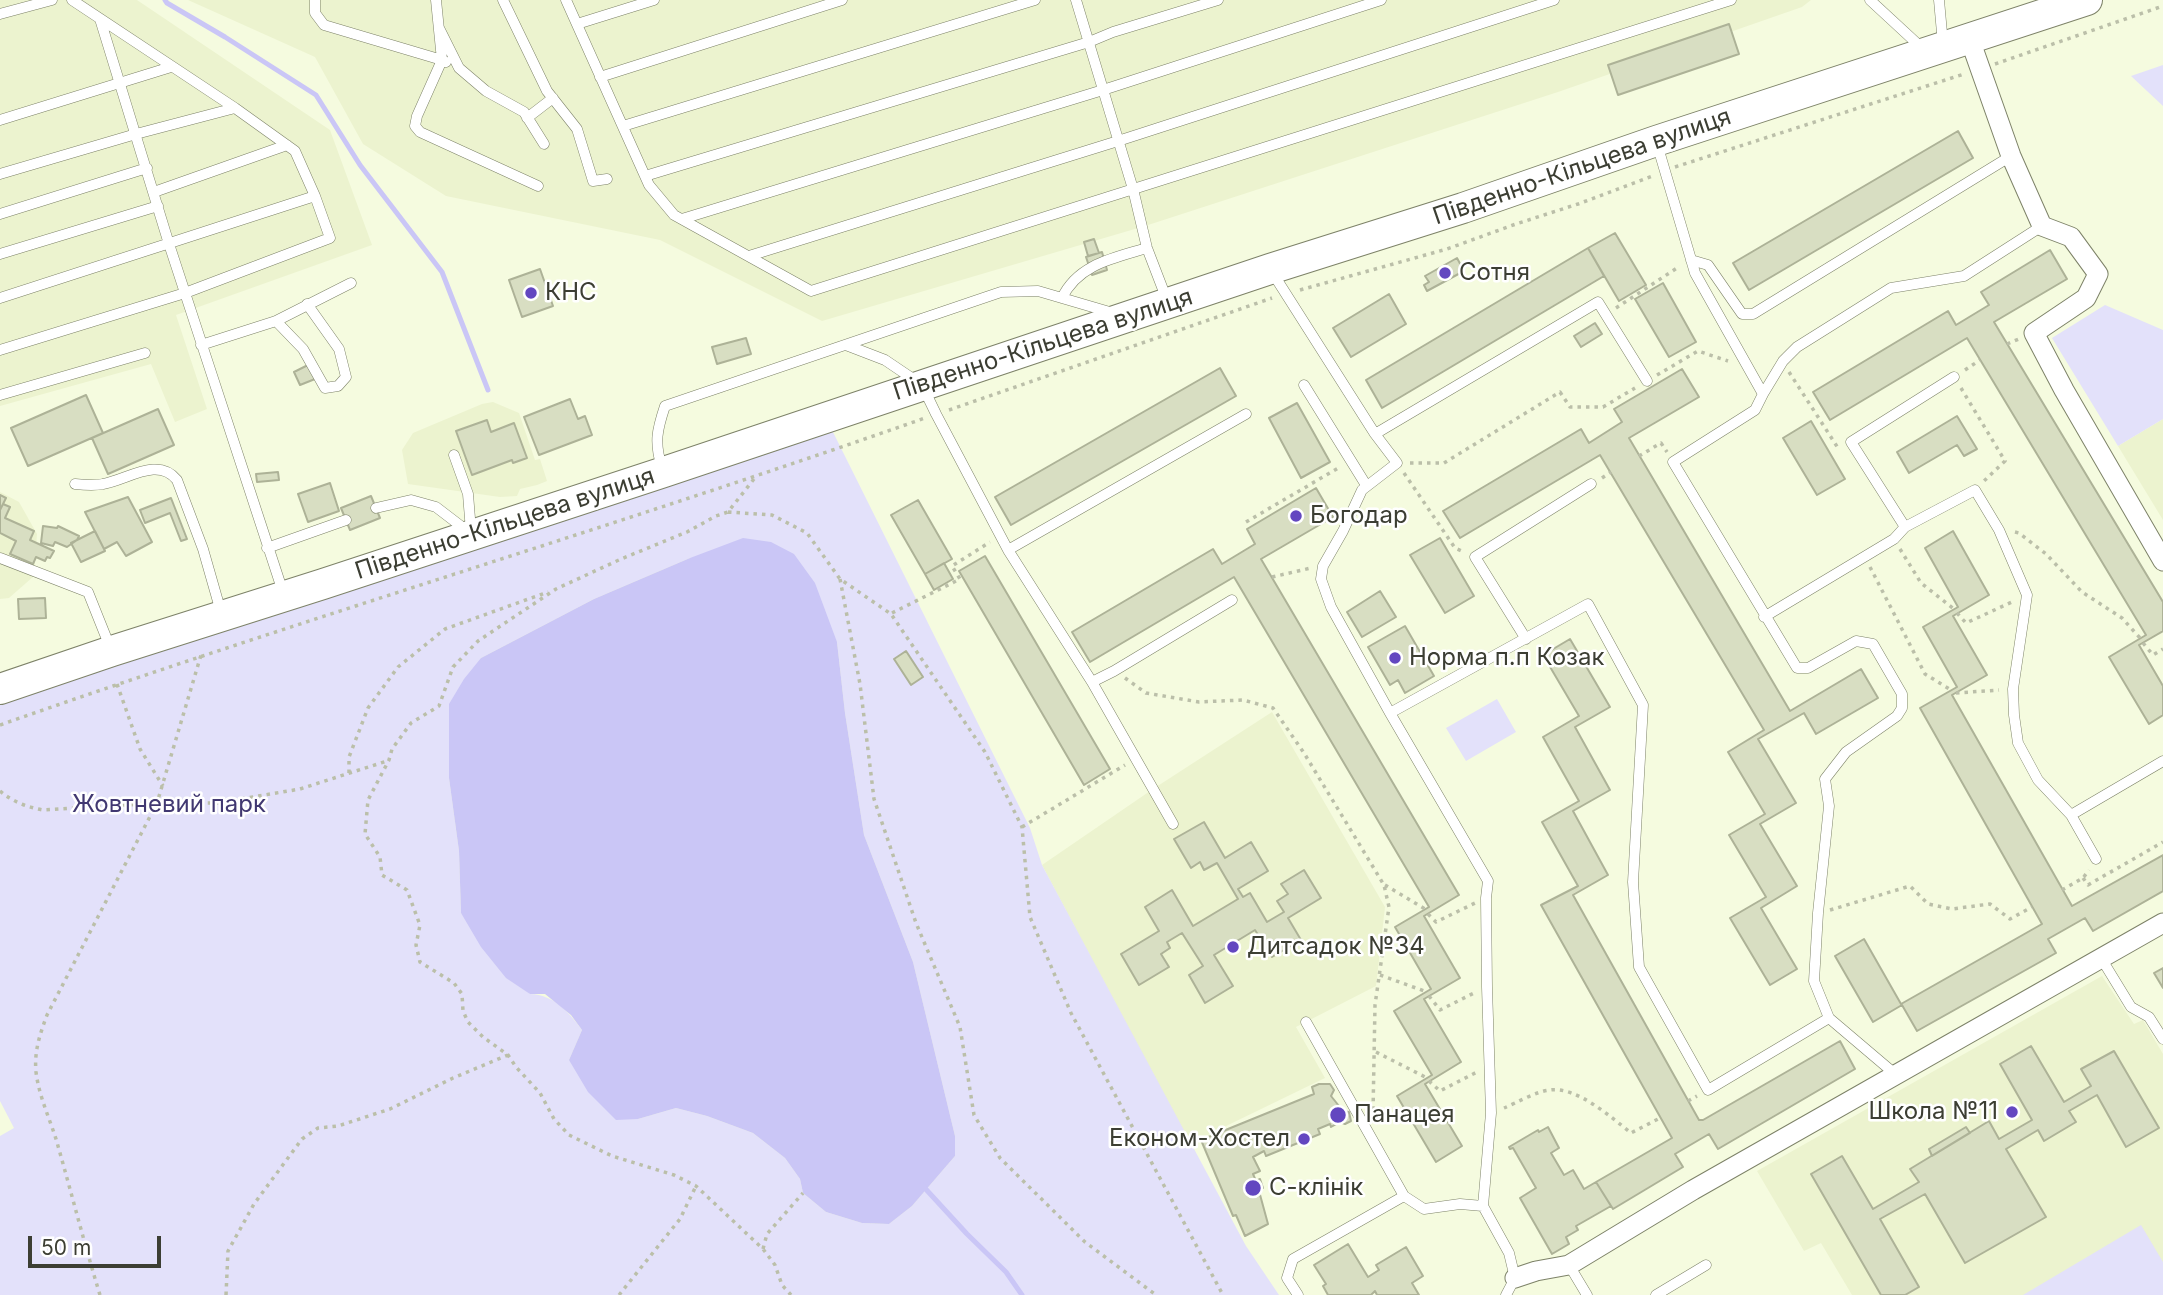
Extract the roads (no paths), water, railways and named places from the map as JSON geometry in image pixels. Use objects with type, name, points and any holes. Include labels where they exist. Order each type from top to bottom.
[{"type":"main road","name":"Південно-Кільцева вулиця","points":[[0,689],[664,472],[2087,0]]},
{"type":"street","points":[[1946,45],[1980,69],[2011,156],[2042,226],[2071,237],[2098,274],[2086,298],[2034,332],[2064,390],[2163,561]]},
{"type":"street","points":[[1510,1287],[1536,1271],[1569,1265],[1693,1190],[2163,923]]},
{"type":"lane","points":[[0,14],[52,0]]},
{"type":"lane","points":[[0,350],[185,293],[330,238],[295,151],[72,0]]},
{"type":"lane","points":[[315,0],[315,13],[324,25],[442,60],[459,68],[486,91],[524,112],[544,144]]},
{"type":"lane","points":[[436,0],[442,60],[415,126],[420,132],[538,186]]},
{"type":"lane","points":[[503,0],[547,91],[578,129],[593,181],[607,178]]},
{"type":"lane","points":[[566,0],[649,185],[674,215],[811,291],[1731,0]]},
{"type":"lane","points":[[577,24],[654,0]]},
{"type":"lane","points":[[600,77],[842,0]]},
{"type":"lane","points":[[622,126],[1035,0]]},
{"type":"lane","points":[[1076,0],[1133,189],[1147,248],[1169,304]]},
{"type":"lane","points":[[645,176],[1089,42],[1218,0]]},
{"type":"lane","points":[[682,219],[1103,90],[1381,0]]},
{"type":"lane","points":[[749,256],[1118,141],[1554,0]]},
{"type":"lane","points":[[1870,0],[1946,45]]},
{"type":"lane","points":[[1939,0],[1946,45]]},
{"type":"lane","points":[[100,19],[201,345],[285,596]]},
{"type":"lane","points":[[439,27],[459,68]]},
{"type":"lane","points":[[0,120],[171,67]]},
{"type":"lane","points":[[527,118],[553,98]]},
{"type":"lane","points":[[0,174],[235,108]]},
{"type":"lane","points":[[1657,141],[1695,273],[1763,394]]},
{"type":"lane","points":[[154,192],[287,145]]},
{"type":"lane","points":[[1691,260],[1708,265],[1742,314],[1753,314],[2011,156]]},
{"type":"lane","points":[[0,214],[147,168]]},
{"type":"lane","points":[[0,298],[315,196]]},
{"type":"lane","points":[[0,254],[158,206]]},
{"type":"lane","points":[[1895,1074],[1829,1018],[1814,981],[1829,806],[1825,779],[1846,752],[1897,716],[1902,708],[1902,694],[1873,643],[1856,640],[1808,668],[1797,668],[1673,462],[1755,410],[1783,361],[1797,347],[1891,288],[1965,276],[2042,226]]},
{"type":"lane","points":[[1062,298],[1068,285],[1082,272],[1116,257],[1147,248]]},
{"type":"lane","points":[[1270,269],[1375,434],[1397,463],[1362,490],[1324,566],[1321,579],[1331,607],[1488,881],[1487,987],[1491,1113],[1483,1206],[1509,1253],[1510,1287]]},
{"type":"lane","points":[[201,345],[276,321],[351,283]]},
{"type":"lane","points":[[664,472],[657,451],[657,429],[665,405],[1001,292],[1038,291],[1127,317]]},
{"type":"lane","points":[[1375,434],[1598,302],[1647,381]]},
{"type":"lane","points":[[276,321],[303,349],[325,388],[338,386],[346,377],[339,349],[307,304]]},
{"type":"lane","points":[[846,345],[885,360],[922,385],[1009,550],[1092,682],[1173,824]]},
{"type":"lane","points":[[0,394],[145,353]]},
{"type":"lane","points":[[1905,527],[1851,442],[1954,377]]},
{"type":"lane","points":[[1304,385],[1366,485]]},
{"type":"lane","points":[[1009,550],[1246,414]]},
{"type":"lane","points":[[454,455],[468,494],[472,535]]},
{"type":"lane","points":[[75,484],[106,484],[152,469],[171,472],[177,480],[203,549],[222,616]]},
{"type":"lane","points":[[1526,639],[1475,557],[1591,484]]},
{"type":"lane","points":[[1765,617],[1894,539],[1905,527],[1975,490],[1999,530],[2027,595],[2013,689],[2018,743],[2038,780],[2071,815],[2096,859]]},
{"type":"lane","points":[[376,508],[411,499],[436,507],[472,535]]},
{"type":"lane","points":[[267,548],[346,520]]},
{"type":"lane","points":[[0,558],[88,592],[112,651]]},
{"type":"lane","points":[[1092,682],[1232,600]]},
{"type":"lane","points":[[1390,713],[1588,604],[1643,705],[1633,882],[1639,967],[1708,1090],[1829,1018]]},
{"type":"lane","points":[[2071,815],[2163,761]]},
{"type":"lane","points":[[2100,957],[2131,1007],[2149,1017],[2163,1039]]},
{"type":"lane","points":[[1306,1022],[1404,1196],[1424,1209],[1460,1204],[1483,1206]]},
{"type":"lane","points":[[1298,1295],[1287,1278],[1293,1259],[1404,1196]]},
{"type":"lane","points":[[1569,1265],[1587,1295]]},
{"type":"lane","points":[[1656,1295],[1706,1265]]},
{"type":"waterway","points":[[165,0],[316,95],[360,165],[442,272],[488,390]]},
{"type":"waterway","points":[[922,1185],[1006,1272],[1022,1295]]},
{"type":"place","name":"Сотня","points":[[1445,273]]},
{"type":"place","name":"КНС","points":[[531,293]]},
{"type":"place","name":"Богодар","points":[[1296,516]]},
{"type":"place","name":"Норма п.п Козак","points":[[1395,658]]},
{"type":"place","name":"Дитсадок №34","points":[[1233,947]]},
{"type":"place","name":"Школа №11","points":[[2012,1112]]},
{"type":"place","name":"Панацея","points":[[1338,1115]]},
{"type":"place","name":"Економ-Хостел","points":[[1304,1139]]},
{"type":"place","name":"С-клінік","points":[[1253,1188]]},
{"type":"park label","name":"Жовтневий парк","points":[[169,805]]}]
